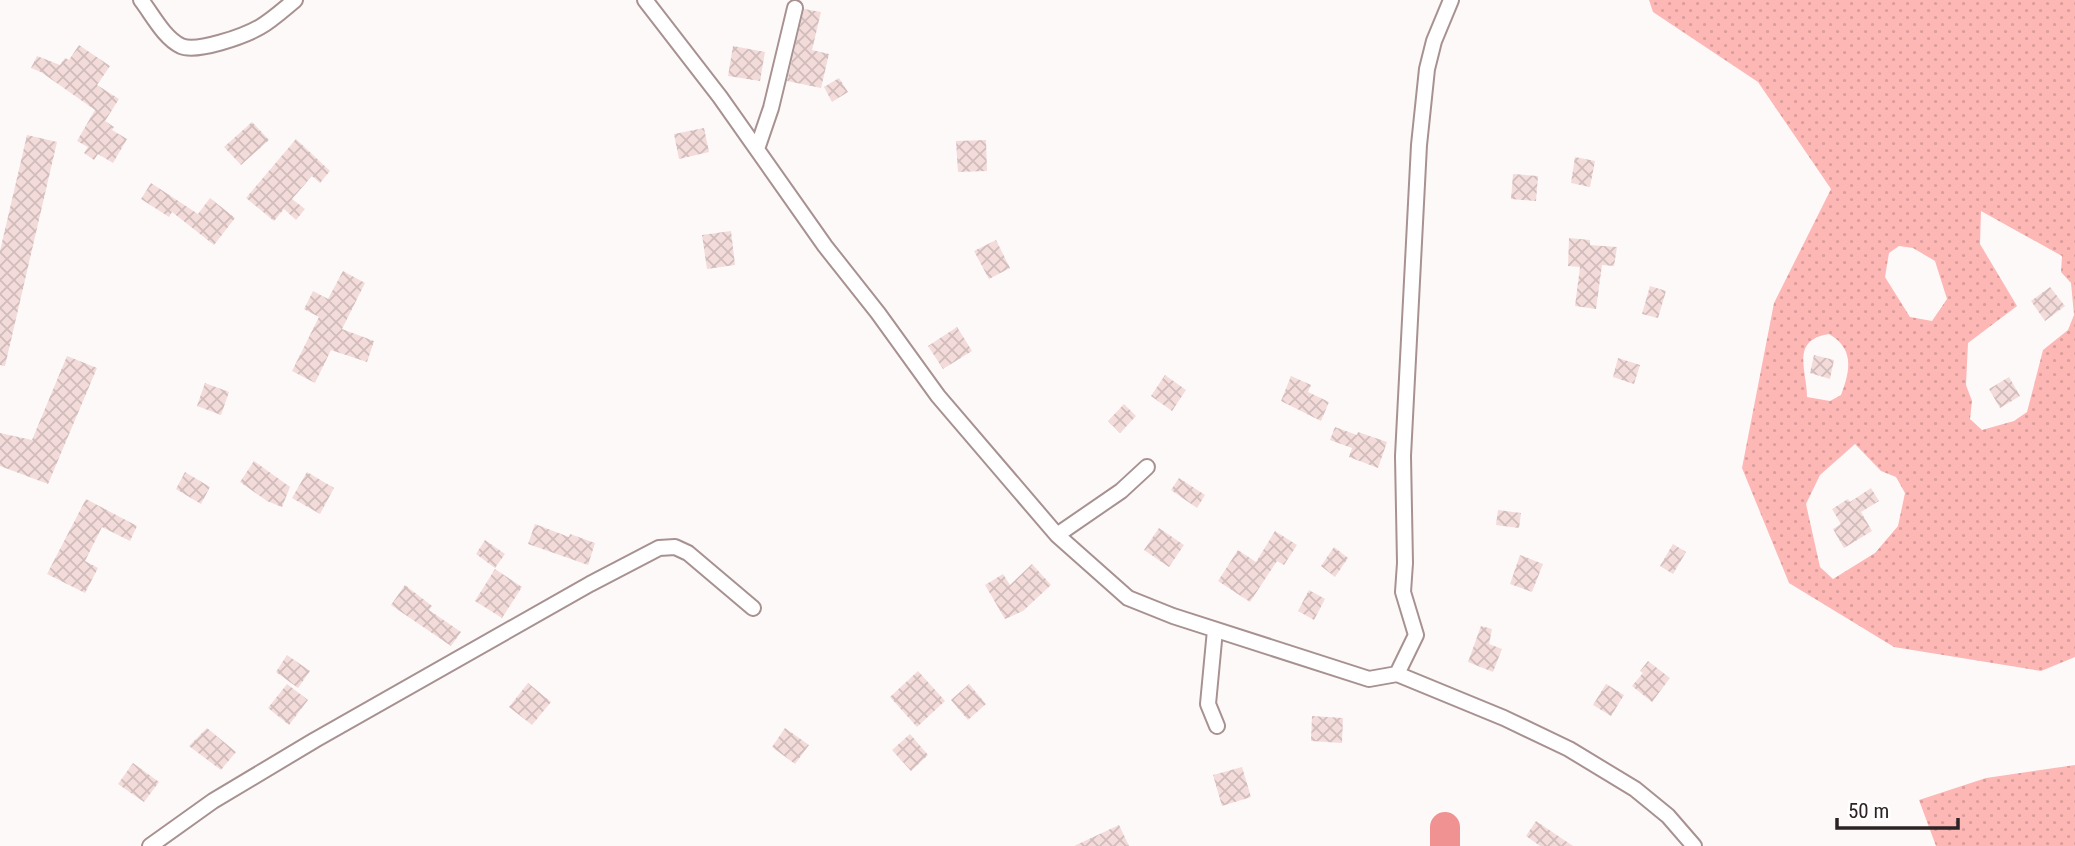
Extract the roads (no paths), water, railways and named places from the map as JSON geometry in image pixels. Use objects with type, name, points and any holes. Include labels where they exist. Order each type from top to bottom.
[{"type":"street","points":[[141,0],[170,39],[182,46],[195,47],[221,42],[258,28],[295,0]]},
{"type":"street","points":[[645,0],[938,397],[1057,535],[1128,598],[1215,630],[1369,679],[1397,674],[1504,718],[1569,749],[1635,789],[1668,816],[1694,846]]},
{"type":"street","points":[[1397,674],[1416,635],[1403,592],[1403,456],[1419,145],[1427,69],[1434,41],[1451,0]]},
{"type":"street","points":[[757,149],[771,108],[795,8]]},
{"type":"street","points":[[1057,535],[1121,491],[1147,467]]},
{"type":"street","points":[[150,846],[214,801],[315,740],[590,584],[659,548],[676,547],[688,553],[752,608]]},
{"type":"street","points":[[1215,630],[1208,704],[1217,726]]},
{"type":"waterway","points":[[1445,827],[1445,846]]}]
